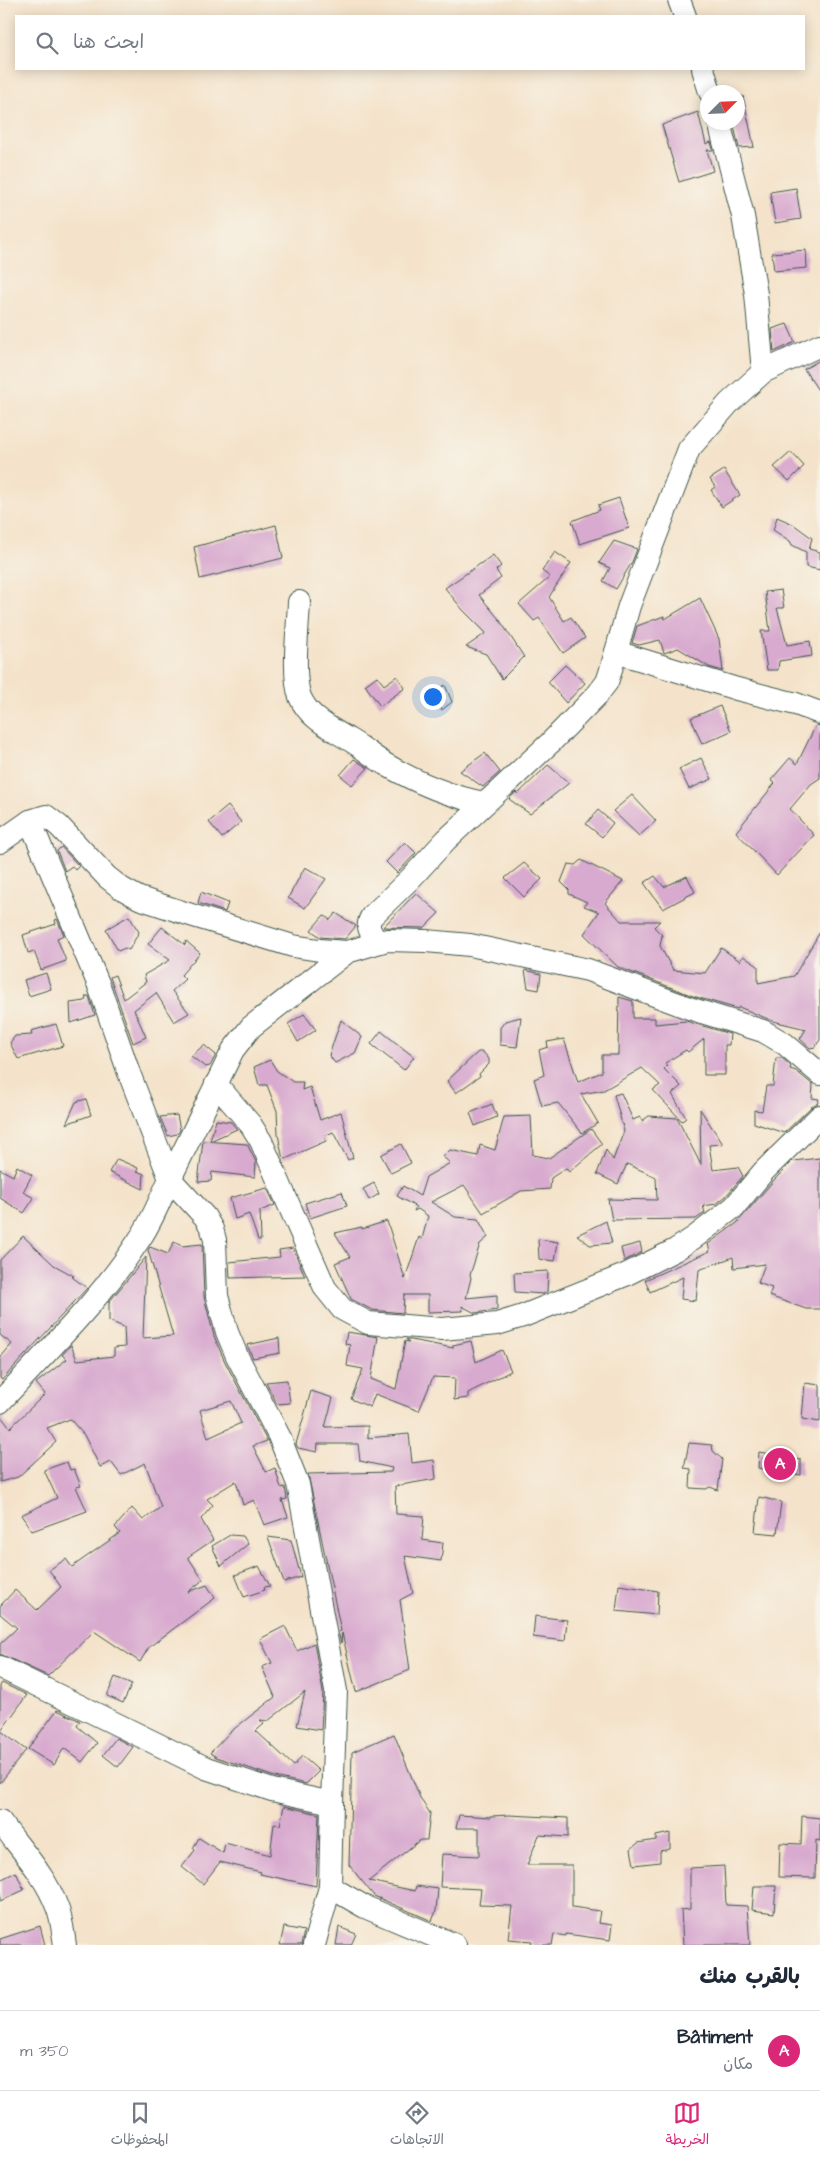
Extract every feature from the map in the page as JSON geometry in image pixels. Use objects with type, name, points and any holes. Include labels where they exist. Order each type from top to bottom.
[{"type":"street","points":[[679,0],[685,15]]},
{"type":"street","points":[[703,70],[708,85]]},
{"type":"street","points":[[721,130],[744,226],[756,294],[763,372]]},
{"type":"street","points":[[377,942],[369,928],[369,921],[372,916],[484,802],[550,743],[607,682],[629,606],[689,449],[729,404],[763,372],[820,345]]},
{"type":"street","points":[[299,602],[297,684],[301,698],[312,715],[329,729],[415,781],[454,797],[484,802]]},
{"type":"street","points":[[616,652],[737,689],[796,704],[820,713]]},
{"type":"street","points":[[0,842],[30,821],[43,816],[51,819],[107,877],[138,898],[293,946],[347,952]]},
{"type":"street","points":[[30,821],[98,983],[129,1073],[170,1179],[205,1217],[212,1229],[215,1240],[217,1296],[227,1332],[237,1356],[279,1436],[298,1484],[336,1691],[330,1887],[314,1945]]},
{"type":"street","points":[[0,1402],[91,1304],[141,1238],[216,1084],[234,1050],[251,1027],[347,952],[387,940],[426,941],[470,945],[588,970],[689,1008],[763,1031],[784,1044],[820,1074]]},
{"type":"street","points":[[216,1084],[251,1125],[261,1141],[326,1288],[342,1309],[368,1323],[442,1329],[497,1324],[524,1316],[625,1275],[675,1250],[734,1207],[764,1171],[820,1116]]},
{"type":"street","points":[[1,1671],[206,1768],[272,1790],[332,1803]]},
{"type":"street","points":[[0,1821],[42,1876],[58,1908],[65,1945]]},
{"type":"street","points":[[330,1887],[365,1907],[455,1945]]},
{"type":"building","points":[[745,105],[754,147],[739,148],[735,130],[745,130]]},
{"type":"building","points":[[698,112],[700,130],[702,130],[706,144],[711,142],[713,150],[707,150],[713,171],[679,182],[662,125]]},
{"type":"building","points":[[796,188],[801,219],[775,223],[770,192]]},
{"type":"building","points":[[806,250],[807,268],[774,271],[772,253]]},
{"type":"building","points":[[787,324],[795,342],[774,352],[772,329]]},
{"type":"building","points":[[820,360],[820,393],[804,369]]},
{"type":"building","points":[[791,452],[804,466],[789,481],[774,467]]},
{"type":"building","points":[[724,470],[740,495],[722,507],[711,490],[715,487],[710,479]]},
{"type":"building","points":[[619,498],[629,528],[580,544],[572,521],[600,510],[598,505]]},
{"type":"building","points":[[777,517],[793,524],[812,538],[809,549],[820,552],[820,570],[806,567],[806,552],[792,545],[790,541],[773,530]]},
{"type":"building","points":[[276,525],[283,558],[200,579],[194,547]]},
{"type":"building","points":[[614,541],[637,549],[632,562],[616,589],[603,581],[610,568],[599,563]]},
{"type":"building","points":[[555,552],[571,563],[549,597],[564,621],[571,617],[585,638],[563,653],[539,618],[534,621],[519,604],[550,577],[542,571]]},
{"type":"building","points":[[493,555],[501,566],[496,570],[501,578],[479,595],[499,619],[524,657],[502,679],[486,654],[466,647],[486,633],[463,610],[445,588]]},
{"type":"building","points":[[781,590],[784,608],[777,608],[787,645],[810,641],[812,656],[779,661],[778,670],[767,670],[761,631],[770,631],[765,592]]},
{"type":"building","points":[[700,598],[719,639],[723,671],[709,667],[678,648],[664,653],[660,640],[639,645],[632,643],[637,626],[664,616],[665,619]]},
{"type":"building","points":[[565,665],[585,683],[566,703],[548,682]]},
{"type":"building","points":[[377,676],[384,685],[397,676],[405,688],[380,706],[365,685]]},
{"type":"building","points":[[445,685],[452,702],[442,710],[433,694]]},
{"type":"building","points":[[720,706],[731,731],[702,744],[691,718]]},
{"type":"building","points":[[816,725],[820,726],[820,778],[811,784],[790,809],[814,835],[777,875],[736,832],[775,783],[771,780],[790,758],[797,764]]},
{"type":"building","points":[[485,753],[500,772],[483,787],[460,771]]},
{"type":"building","points":[[701,758],[712,779],[689,789],[679,769]]},
{"type":"building","points":[[354,759],[368,768],[352,785],[340,775]]},
{"type":"building","points":[[548,765],[569,783],[530,814],[509,799],[516,792],[518,794]]},
{"type":"building","points":[[632,795],[656,821],[639,836],[613,811]]},
{"type":"building","points":[[228,806],[241,822],[222,838],[209,822]]},
{"type":"building","points":[[598,810],[613,823],[602,837],[586,824]]},
{"type":"building","points":[[405,842],[416,853],[397,873],[386,862]]},
{"type":"building","points":[[61,847],[79,866],[75,870],[72,866],[65,871],[57,851]]},
{"type":"building","points":[[581,860],[623,881],[605,903],[621,921],[660,921],[654,927],[662,935],[660,946],[673,970],[705,973],[721,948],[740,961],[743,956],[758,966],[758,983],[794,976],[820,932],[820,1040],[815,1047],[810,1048],[800,1039],[806,1029],[773,1021],[739,1007],[738,1009],[693,996],[618,967],[584,934],[599,912],[584,906],[587,902],[569,894],[569,890],[561,882],[568,864],[575,865]]},
{"type":"building","points":[[524,863],[542,879],[524,897],[505,878]]},
{"type":"building","points":[[305,867],[326,879],[305,908],[288,898]]},
{"type":"building","points":[[655,876],[664,887],[687,876],[695,892],[663,909],[644,883]]},
{"type":"building","points":[[201,892],[228,903],[225,912],[198,903]]},
{"type":"building","points":[[416,893],[439,913],[424,928],[383,927]]},
{"type":"building","points":[[336,913],[356,926],[345,939],[320,937],[311,930],[324,915],[330,920]]},
{"type":"building","points":[[129,916],[139,932],[129,950],[125,948],[118,951],[106,929]]},
{"type":"building","points":[[57,919],[64,935],[57,938],[66,961],[41,970],[34,951],[28,953],[23,935],[56,924],[55,920]]},
{"type":"building","points":[[162,927],[185,945],[186,941],[200,953],[181,975],[185,979],[172,991],[189,1013],[174,1022],[156,993],[134,1010],[146,1037],[133,1043],[110,977],[115,975],[124,999],[146,982],[144,975],[170,960],[148,944]]},
{"type":"building","points":[[525,970],[541,974],[539,990],[528,988]]},
{"type":"building","points":[[46,973],[51,989],[29,996],[24,980]]},
{"type":"building","points":[[86,996],[89,996],[95,1015],[71,1023],[70,1003],[85,1001]]},
{"type":"building","points":[[619,997],[633,1001],[633,1018],[655,1018],[655,1024],[686,1021],[730,1034],[729,1045],[725,1045],[725,1075],[704,1075],[704,1039],[688,1052],[686,1050],[665,1063],[667,1066],[664,1069],[681,1086],[672,1094],[686,1118],[682,1121],[653,1090],[660,1085],[642,1068],[604,1090],[581,1094],[598,1123],[582,1133],[558,1103],[542,1106],[534,1079],[544,1075],[539,1050],[548,1047],[547,1042],[564,1039],[578,1082],[602,1072],[602,1055],[618,1055]]},
{"type":"building","points":[[304,1014],[316,1030],[298,1042],[288,1024]]},
{"type":"building","points":[[521,1017],[517,1047],[500,1045],[500,1028],[505,1021]]},
{"type":"building","points":[[341,1020],[362,1037],[355,1053],[335,1063],[329,1055]]},
{"type":"building","points":[[56,1024],[63,1046],[18,1059],[10,1043],[15,1036],[32,1035],[31,1031]]},
{"type":"building","points":[[381,1031],[414,1057],[404,1070],[371,1044]]},
{"type":"building","points":[[204,1045],[216,1055],[210,1066],[205,1067],[191,1056]]},
{"type":"building","points":[[478,1052],[483,1052],[489,1059],[489,1064],[479,1074],[480,1076],[456,1093],[447,1081]]},
{"type":"building","points":[[776,1058],[782,1058],[791,1066],[790,1069],[796,1071],[813,1085],[812,1098],[819,1099],[818,1103],[811,1107],[784,1133],[754,1123],[754,1110],[762,1111],[766,1086],[773,1086]]},
{"type":"building","points":[[270,1060],[277,1071],[293,1082],[303,1082],[302,1090],[310,1087],[320,1120],[341,1112],[353,1158],[348,1160],[333,1132],[324,1136],[326,1141],[283,1160],[278,1134],[277,1111],[267,1085],[259,1085],[254,1067]]},
{"type":"building","points":[[621,1093],[633,1120],[640,1117],[642,1121],[649,1116],[677,1118],[701,1165],[700,1109],[723,1144],[709,1145],[713,1170],[738,1167],[743,1176],[725,1197],[716,1204],[703,1206],[705,1213],[696,1219],[612,1220],[608,1199],[657,1200],[656,1177],[627,1164],[618,1184],[597,1174],[606,1150],[613,1160],[624,1131],[614,1095]]},
{"type":"building","points":[[86,1099],[91,1115],[66,1124],[76,1102]]},
{"type":"building","points":[[492,1104],[497,1117],[475,1126],[470,1113]]},
{"type":"building","points":[[177,1115],[180,1130],[177,1134],[168,1136],[160,1117]]},
{"type":"building","points":[[531,1116],[533,1155],[549,1158],[591,1129],[602,1144],[569,1172],[566,1168],[551,1178],[550,1189],[521,1191],[483,1213],[464,1185],[431,1202],[455,1217],[478,1219],[488,1237],[480,1244],[470,1275],[466,1298],[497,1295],[497,1310],[475,1313],[462,1306],[463,1311],[428,1312],[428,1295],[404,1295],[403,1313],[372,1310],[351,1299],[335,1263],[350,1257],[335,1233],[362,1227],[362,1229],[387,1221],[405,1279],[419,1237],[422,1239],[428,1216],[418,1209],[414,1211],[416,1207],[397,1196],[403,1186],[420,1196],[426,1177],[450,1163],[443,1157],[450,1150],[478,1156],[480,1145],[495,1150],[504,1117]]},
{"type":"building","points":[[216,1120],[231,1122],[237,1129],[210,1141]]},
{"type":"building","points":[[203,1141],[247,1144],[256,1162],[255,1177],[212,1172],[211,1181],[198,1182]]},
{"type":"building","points":[[401,1144],[411,1163],[391,1173],[381,1155]]},
{"type":"building","points":[[820,1158],[820,1309],[806,1309],[769,1296],[772,1288],[758,1283],[765,1264],[734,1268],[733,1257],[699,1270],[696,1301],[681,1299],[683,1277],[650,1292],[645,1280],[710,1251],[708,1244],[737,1223],[793,1161]]},
{"type":"building","points":[[117,1159],[138,1168],[137,1171],[144,1174],[143,1189],[109,1172]]},
{"type":"building","points":[[17,1166],[32,1175],[23,1192],[34,1198],[24,1213],[0,1198],[0,1169],[13,1176]]},
{"type":"building","points":[[374,1183],[379,1194],[369,1200],[363,1189]]},
{"type":"building","points":[[267,1188],[275,1205],[260,1211],[261,1240],[258,1240],[249,1214],[235,1219],[230,1198]]},
{"type":"building","points":[[342,1192],[347,1206],[310,1218],[305,1203]]},
{"type":"building","points":[[606,1221],[612,1243],[590,1245],[577,1235]]},
{"type":"building","points":[[23,1236],[54,1265],[74,1276],[72,1277],[87,1288],[2,1380],[0,1378],[0,1358],[12,1344],[0,1335],[0,1260]]},
{"type":"building","points":[[538,1239],[558,1242],[555,1261],[539,1259]]},
{"type":"building","points":[[174,1242],[182,1246],[202,1244],[204,1297],[214,1336],[225,1362],[267,1441],[253,1446],[266,1472],[275,1468],[281,1488],[285,1487],[287,1499],[282,1500],[288,1517],[264,1525],[254,1500],[243,1505],[236,1481],[207,1499],[213,1505],[201,1519],[213,1540],[188,1557],[203,1580],[188,1592],[207,1585],[215,1598],[149,1647],[140,1662],[94,1631],[48,1676],[0,1654],[0,1644],[17,1628],[0,1614],[0,1606],[15,1590],[37,1610],[61,1587],[49,1570],[66,1559],[72,1567],[120,1533],[115,1527],[132,1508],[143,1520],[161,1507],[145,1463],[121,1475],[111,1462],[100,1467],[84,1435],[70,1419],[47,1428],[56,1442],[18,1477],[0,1482],[0,1415],[10,1428],[45,1394],[36,1383],[67,1359],[62,1355],[71,1345],[77,1360],[114,1356],[114,1348],[125,1347],[124,1327],[109,1321],[109,1302],[146,1257],[143,1338],[173,1336],[148,1250],[150,1247],[168,1254]],"holes":[[[231,1401],[241,1423],[208,1438],[200,1410]]]},
{"type":"building","points":[[640,1243],[642,1252],[624,1261],[621,1248]]},
{"type":"building","points":[[293,1248],[305,1276],[230,1278],[229,1262],[280,1257],[279,1250]]},
{"type":"building","points":[[548,1271],[547,1292],[543,1294],[515,1292],[514,1273]]},
{"type":"building","points":[[347,1332],[378,1337],[371,1379],[396,1389],[405,1341],[409,1342],[406,1339],[453,1348],[453,1345],[471,1341],[476,1362],[502,1350],[511,1371],[468,1393],[468,1398],[454,1400],[455,1378],[433,1377],[419,1411],[375,1394],[370,1407],[351,1399],[363,1369],[347,1366],[350,1345],[345,1344]]},
{"type":"building","points":[[279,1338],[280,1353],[253,1358],[247,1345]]},
{"type":"building","points":[[287,1380],[290,1403],[277,1404],[266,1382]]},
{"type":"building","points":[[805,1383],[820,1385],[820,1422],[802,1419]]},
{"type":"building","points":[[311,1391],[333,1398],[325,1427],[368,1426],[368,1438],[409,1434],[412,1463],[434,1460],[436,1479],[395,1486],[396,1514],[424,1516],[422,1540],[443,1543],[441,1561],[405,1556],[413,1593],[400,1600],[410,1670],[356,1692],[342,1633],[341,1643],[338,1632],[341,1631],[308,1474],[391,1472],[392,1468],[360,1461],[358,1444],[318,1444],[317,1452],[298,1448],[296,1444]]},
{"type":"building","points":[[689,1443],[712,1445],[713,1451],[722,1459],[718,1490],[710,1487],[706,1489],[690,1488],[691,1469],[684,1468]]},
{"type":"building","points":[[759,1452],[801,1460],[801,1475],[758,1468]]},
{"type":"building","points":[[67,1462],[70,1470],[74,1469],[81,1486],[76,1487],[87,1511],[32,1531],[21,1515],[57,1498],[44,1470]]},
{"type":"building","points":[[759,1497],[781,1502],[777,1534],[755,1532]]},
{"type":"building","points":[[230,1535],[243,1536],[248,1544],[221,1566],[212,1546]]},
{"type":"building","points":[[268,1537],[291,1540],[301,1577],[284,1582]]},
{"type":"building","points":[[259,1566],[270,1586],[264,1587],[265,1590],[244,1597],[235,1575]]},
{"type":"building","points":[[619,1585],[658,1591],[657,1615],[616,1611]]},
{"type":"building","points":[[535,1616],[567,1620],[565,1641],[533,1637]]},
{"type":"building","points":[[285,1626],[297,1651],[314,1643],[323,1692],[321,1730],[297,1726],[305,1692],[268,1721],[260,1720],[264,1724],[256,1731],[294,1766],[302,1756],[319,1771],[306,1784],[275,1777],[216,1757],[210,1753],[230,1732],[275,1697],[262,1667],[272,1663],[260,1639]]},
{"type":"building","points":[[115,1677],[132,1684],[123,1703],[107,1696]]},
{"type":"building","points":[[2,1683],[27,1695],[1,1731],[26,1750],[0,1783],[0,1686]]},
{"type":"building","points":[[57,1710],[80,1721],[77,1726],[97,1743],[82,1762],[64,1748],[54,1765],[28,1749]]},
{"type":"building","points":[[394,1734],[421,1800],[430,1813],[427,1840],[420,1840],[369,1881],[415,1891],[416,1886],[438,1889],[436,1911],[432,1921],[374,1896],[349,1865],[352,1752]]},
{"type":"building","points":[[116,1738],[133,1747],[118,1767],[103,1755]]},
{"type":"building","points":[[284,1806],[319,1814],[316,1886],[260,1874],[261,1872],[220,1862],[203,1884],[182,1867],[195,1850],[193,1848],[199,1838],[223,1853],[225,1843],[270,1855],[274,1824],[280,1825]]},
{"type":"building","points":[[459,1815],[568,1818],[568,1837],[539,1835],[527,1865],[572,1865],[572,1907],[600,1911],[598,1923],[612,1925],[610,1940],[554,1934],[552,1945],[531,1945],[532,1941],[508,1939],[512,1906],[479,1905],[481,1889],[440,1887],[442,1854],[479,1856],[479,1828],[456,1828]]},
{"type":"building","points":[[802,1816],[820,1818],[820,1841],[816,1840],[815,1878],[779,1877],[780,1843],[801,1844]]},
{"type":"building","points":[[670,1833],[670,1849],[660,1851],[660,1862],[634,1865],[631,1849],[638,1843],[656,1840],[656,1836]]},
{"type":"building","points":[[724,1866],[726,1905],[747,1906],[750,1945],[683,1945],[681,1910],[690,1909],[690,1868]]},
{"type":"building","points":[[16,1872],[24,1890],[0,1901],[0,1880]]},
{"type":"building","points":[[754,1886],[776,1886],[774,1913],[752,1910]]},
{"type":"building","points":[[40,1926],[45,1945],[0,1945],[0,1939]]},
{"type":"building","points":[[284,1927],[304,1931],[301,1945],[280,1945]]},
{"type":"building","points":[[339,1927],[356,1934],[351,1945],[336,1945]]},
{"type":"place","name":"Bâtiment","points":[[780,1464]]}]
